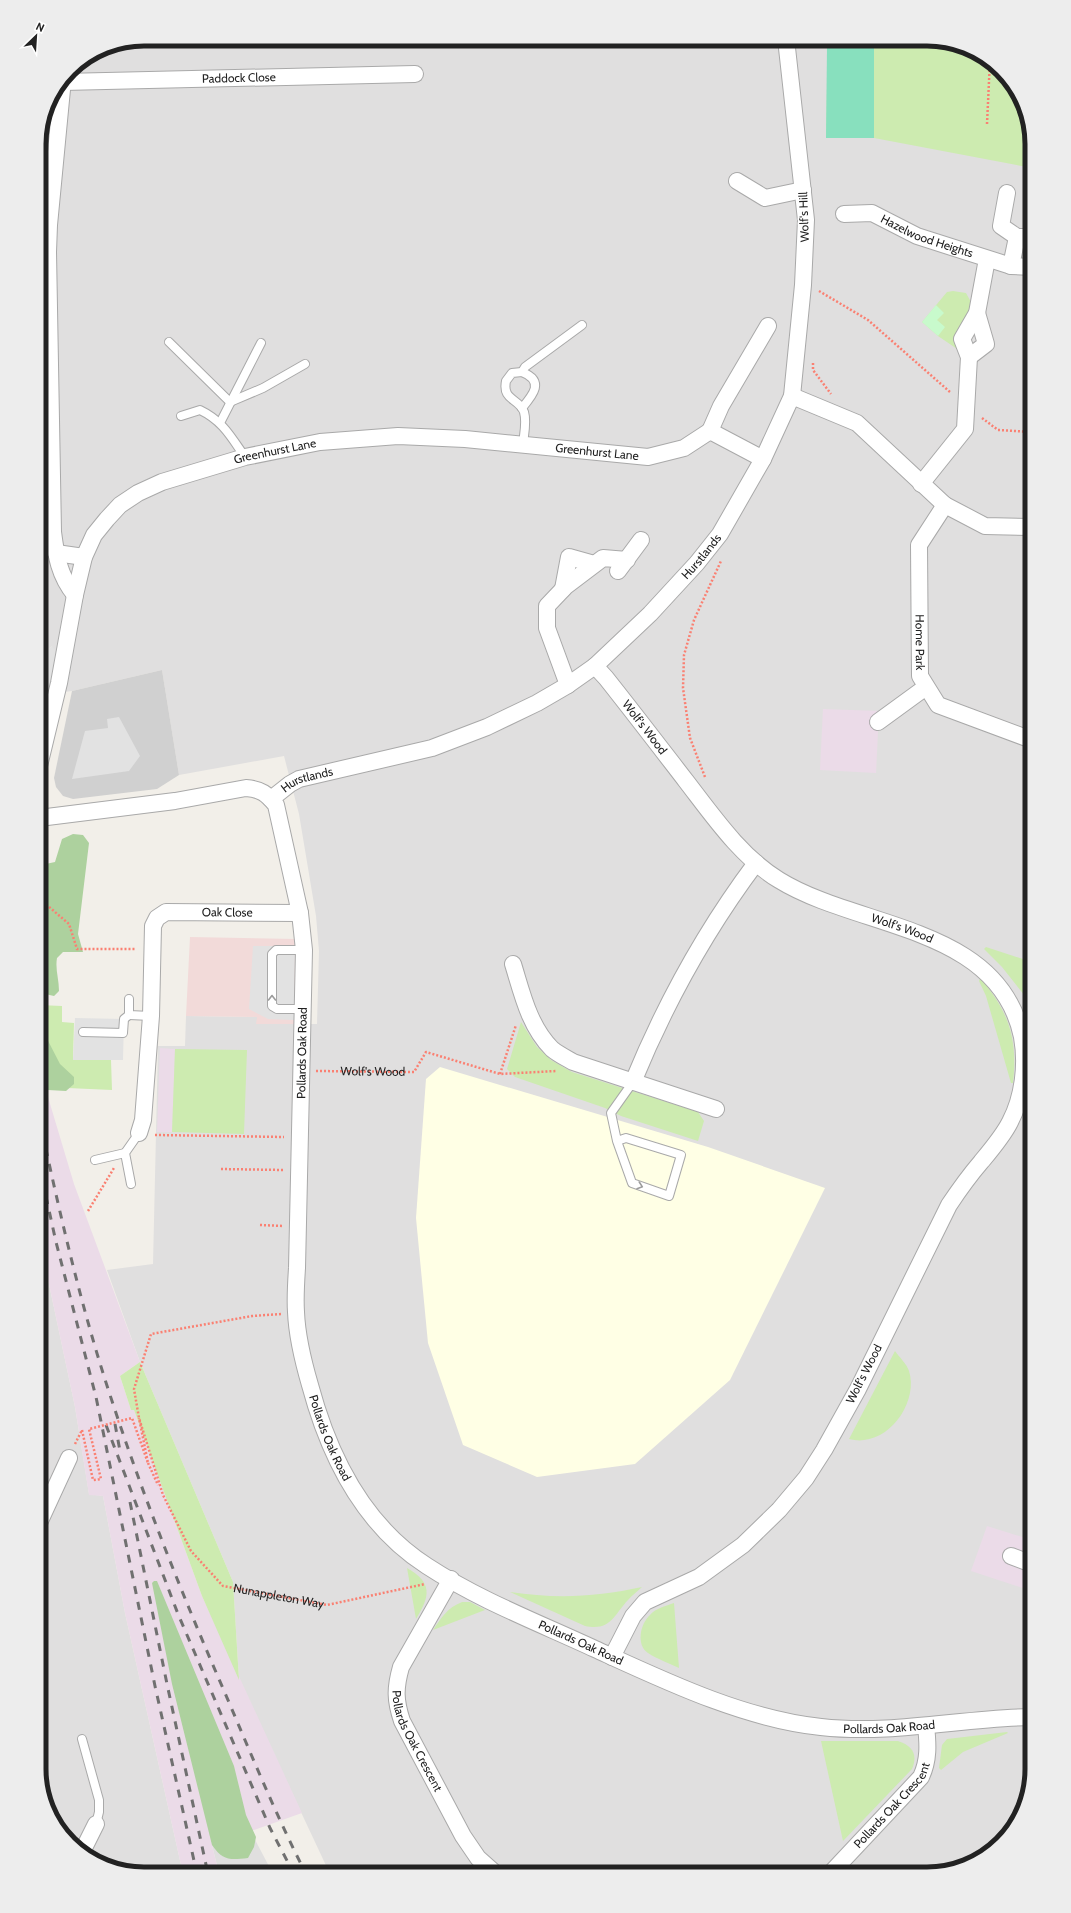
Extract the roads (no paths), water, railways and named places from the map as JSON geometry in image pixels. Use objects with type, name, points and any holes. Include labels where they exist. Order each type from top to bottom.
[{"type":"street","name":"Wolf's Hill","points":[[787,46],[806,220],[796,398]]},
{"type":"street","name":"Paddock Close","points":[[69,81],[415,74]]},
{"type":"street","points":[[62,90],[49,225],[48,252],[53,532],[60,571],[74,595]]},
{"type":"street","points":[[737,181],[765,198],[803,190]]},
{"type":"street","points":[[1007,193],[1001,226],[1024,237],[1011,266]]},
{"type":"street","name":"Hazelwood Heights","points":[[844,214],[872,212],[917,236],[1011,266],[1025,267]]},
{"type":"street","name":"Hazelwood Heights","points":[[921,484],[965,429],[969,357],[962,339],[977,313],[987,258]]},
{"type":"street","points":[[763,459],[710,431],[721,406],[768,326]]},
{"type":"street","points":[[796,398],[857,423],[945,505],[985,526],[1025,527]]},
{"type":"street","name":"Hurstlands","points":[[46,817],[175,801],[246,788],[264,792],[271,799],[299,779],[432,748],[537,704],[568,686],[595,666],[650,614],[696,563],[720,534],[796,398]]},
{"type":"street","name":"Greenhurst Lane","points":[[46,737],[59,683],[74,595],[84,557],[94,535],[107,519],[120,505],[138,493],[162,482],[245,457],[320,442],[398,436],[464,439],[648,457],[684,448],[710,431]]},
{"type":"street","name":"Home Park","points":[[945,505],[919,545],[920,676],[938,705],[1025,737]]},
{"type":"street","points":[[568,686],[547,628],[547,606],[563,589],[602,558],[623,566],[641,540]]},
{"type":"street","points":[[56,553],[84,557]]},
{"type":"street","points":[[563,589],[569,557],[594,564]]},
{"type":"street","name":"Wolf's Wood","points":[[595,666],[700,799],[734,840],[756,863],[780,880],[810,896],[936,939],[958,951],[979,967],[995,983],[1025,1025]]},
{"type":"street","points":[[878,722],[926,686]]},
{"type":"street","name":"Pollards Oak Road","points":[[271,799],[279,814],[300,914],[304,950],[297,1226],[296,1312],[299,1340],[314,1399],[328,1442],[342,1472],[361,1503],[383,1528],[406,1550],[428,1566],[490,1600],[666,1682],[766,1717],[793,1723],[849,1729],[926,1726],[1025,1718]]},
{"type":"street","points":[[632,1082],[651,1038],[691,960],[711,927],[756,863]]},
{"type":"street","name":"Oak Close","points":[[151,1016],[153,926],[157,918],[166,912],[300,914]]},
{"type":"street","points":[[513,964],[528,1011],[539,1034],[553,1050],[573,1062],[716,1109]]},
{"type":"street","points":[[139,1133],[143,1120],[151,1016]]},
{"type":"street","name":"Wolf's Wood","points":[[612,1657],[633,1616],[645,1602],[699,1577],[743,1545],[779,1510],[806,1478],[824,1450],[858,1390],[949,1205],[965,1181],[1010,1124],[1019,1103],[1022,1085],[1025,1036]]},
{"type":"street","points":[[46,1508],[69,1458]]},
{"type":"street","points":[[1011,1556],[1025,1561]]},
{"type":"street","name":"Pollards Oak Crescent","points":[[451,1579],[401,1668],[397,1684],[396,1703],[402,1721],[463,1836],[478,1858],[488,1867]]},
{"type":"street","name":"Pollards Oak Crescent","points":[[837,1867],[921,1777],[926,1767],[928,1757],[926,1726]]},
{"type":"street","points":[[84,1847],[96,1824]]},
{"type":"lane","points":[[522,372],[525,367],[582,325]]},
{"type":"lane","points":[[169,342],[230,402]]},
{"type":"lane","points":[[220,423],[261,343]]},
{"type":"lane","points":[[230,402],[263,388],[305,364]]},
{"type":"lane","points":[[522,408],[532,395],[535,382],[532,377],[522,372],[517,372],[508,376],[505,386],[510,399],[522,408],[525,423],[523,444]]},
{"type":"lane","points":[[181,416],[200,410],[214,417],[228,432],[245,457]]},
{"type":"lane","points":[[302,1009],[277,1009],[272,1006],[272,954],[276,950],[304,950]]},
{"type":"lane","points":[[129,999],[129,1015]]},
{"type":"lane","points":[[83,1032],[123,1033],[124,1019],[129,1015],[151,1016]]},
{"type":"lane","points":[[618,1141],[626,1138],[681,1156],[669,1196],[632,1183],[618,1141],[611,1113],[632,1082]]},
{"type":"lane","points":[[95,1160],[125,1153],[139,1133]]},
{"type":"lane","points":[[125,1153],[131,1184]]},
{"type":"lane","points":[[82,1739],[99,1800],[99,1812],[96,1824]]},
{"type":"railway","points":[[46,1148],[82,1299],[102,1371],[126,1443],[152,1515],[195,1622],[264,1784],[303,1867]]},
{"type":"railway","points":[[46,1197],[56,1242],[96,1397],[155,1686],[195,1867]]},
{"type":"railway","points":[[115,1424],[120,1451]]},
{"type":"railway","points":[[106,1425],[178,1614],[270,1828],[290,1867]]},
{"type":"railway","points":[[130,1502],[206,1867]]}]
